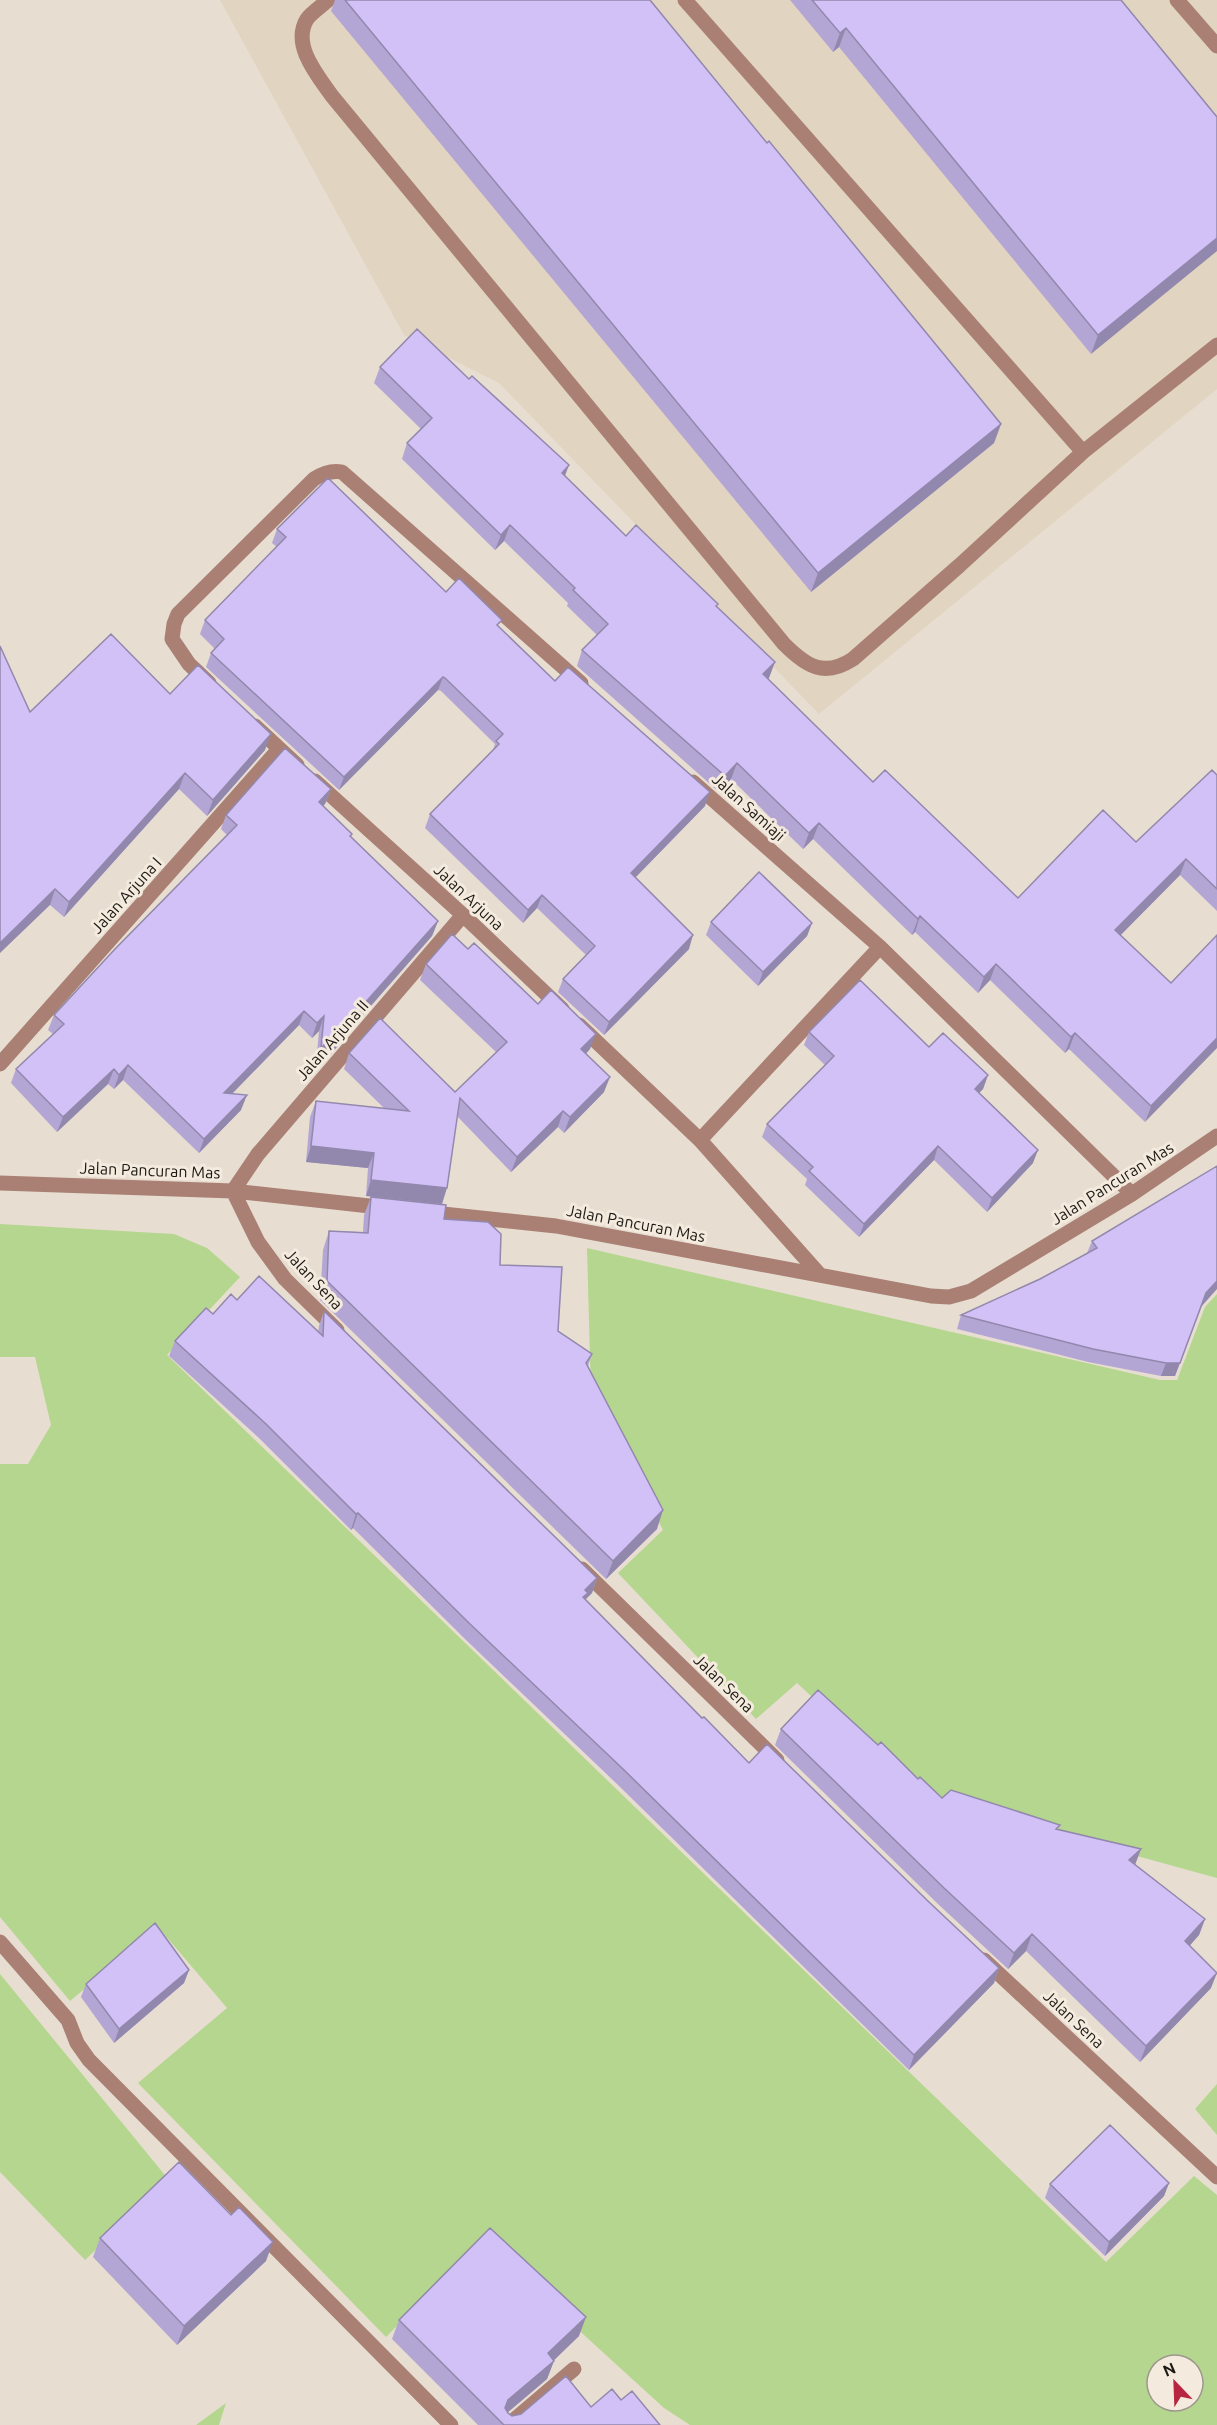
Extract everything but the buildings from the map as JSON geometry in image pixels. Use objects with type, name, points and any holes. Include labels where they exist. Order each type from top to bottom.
[{"type":"street","points":[[328,0],[307,19],[303,32],[304,48],[312,67],[332,96],[784,644],[810,666],[836,667],[853,659],[1083,452],[1217,345]]},
{"type":"street","points":[[685,0],[1083,452]]},
{"type":"street","points":[[1177,0],[1217,46]]},
{"type":"street","points":[[222,695],[178,651],[172,639],[178,614],[314,479],[328,472],[342,472],[593,694]]},
{"type":"street","name":"Jalan Arjuna","points":[[246,718],[463,915],[700,1140],[820,1275]]},
{"type":"street","name":"Jalan Arjuna I","points":[[0,1064],[279,749]]},
{"type":"street","name":"Jalan Samiaji","points":[[683,773],[880,948],[1132,1194]]},
{"type":"street","name":"Jalan Arjuna II","points":[[233,1191],[258,1154],[463,915]]},
{"type":"street","points":[[700,1140],[880,948]]},
{"type":"street","name":"Jalan Pancuran Mas","points":[[0,1183],[233,1191],[556,1226],[949,1297],[971,1291],[1132,1194],[1217,1136]]},
{"type":"street","name":"Jalan Sena","points":[[233,1191],[258,1242],[285,1279],[352,1344]]},
{"type":"street","name":"Jalan Sena","points":[[572,1560],[786,1769]]},
{"type":"street","points":[[0,1942],[68,2020],[77,2043],[94,2065],[452,2425]]},
{"type":"street","name":"Jalan Sena","points":[[974,1951],[1217,2177]]},
{"type":"street","points":[[508,2425],[574,2369]]},
{"type":"shaded area","points":[[220,0],[1217,0],[1217,389],[819,714],[499,383],[404,335]]},
{"type":"green space","points":[[0,1224],[174,1234],[207,1248],[240,1277],[167,1355],[1106,2262],[1194,2176],[1217,2195],[1217,2425],[690,2425],[664,2408],[481,2241],[386,2337],[138,2083],[227,2008],[158,1927],[70,2001],[0,1917],[0,1464],[28,1464],[51,1425],[35,1357],[0,1357]]},
{"type":"green space","points":[[587,1248],[1160,1380],[1177,1380],[1205,1307],[1217,1294],[1217,1878],[926,1798],[913,1790],[797,1683],[756,1719],[618,1573],[663,1530],[591,1394]]},
{"type":"green space","points":[[0,1974],[169,2180],[85,2260],[0,2172]]},
{"type":"green space","points":[[1217,2084],[1217,2135],[1195,2109]]},
{"type":"green space","points":[[226,2403],[219,2425],[196,2425]]}]
